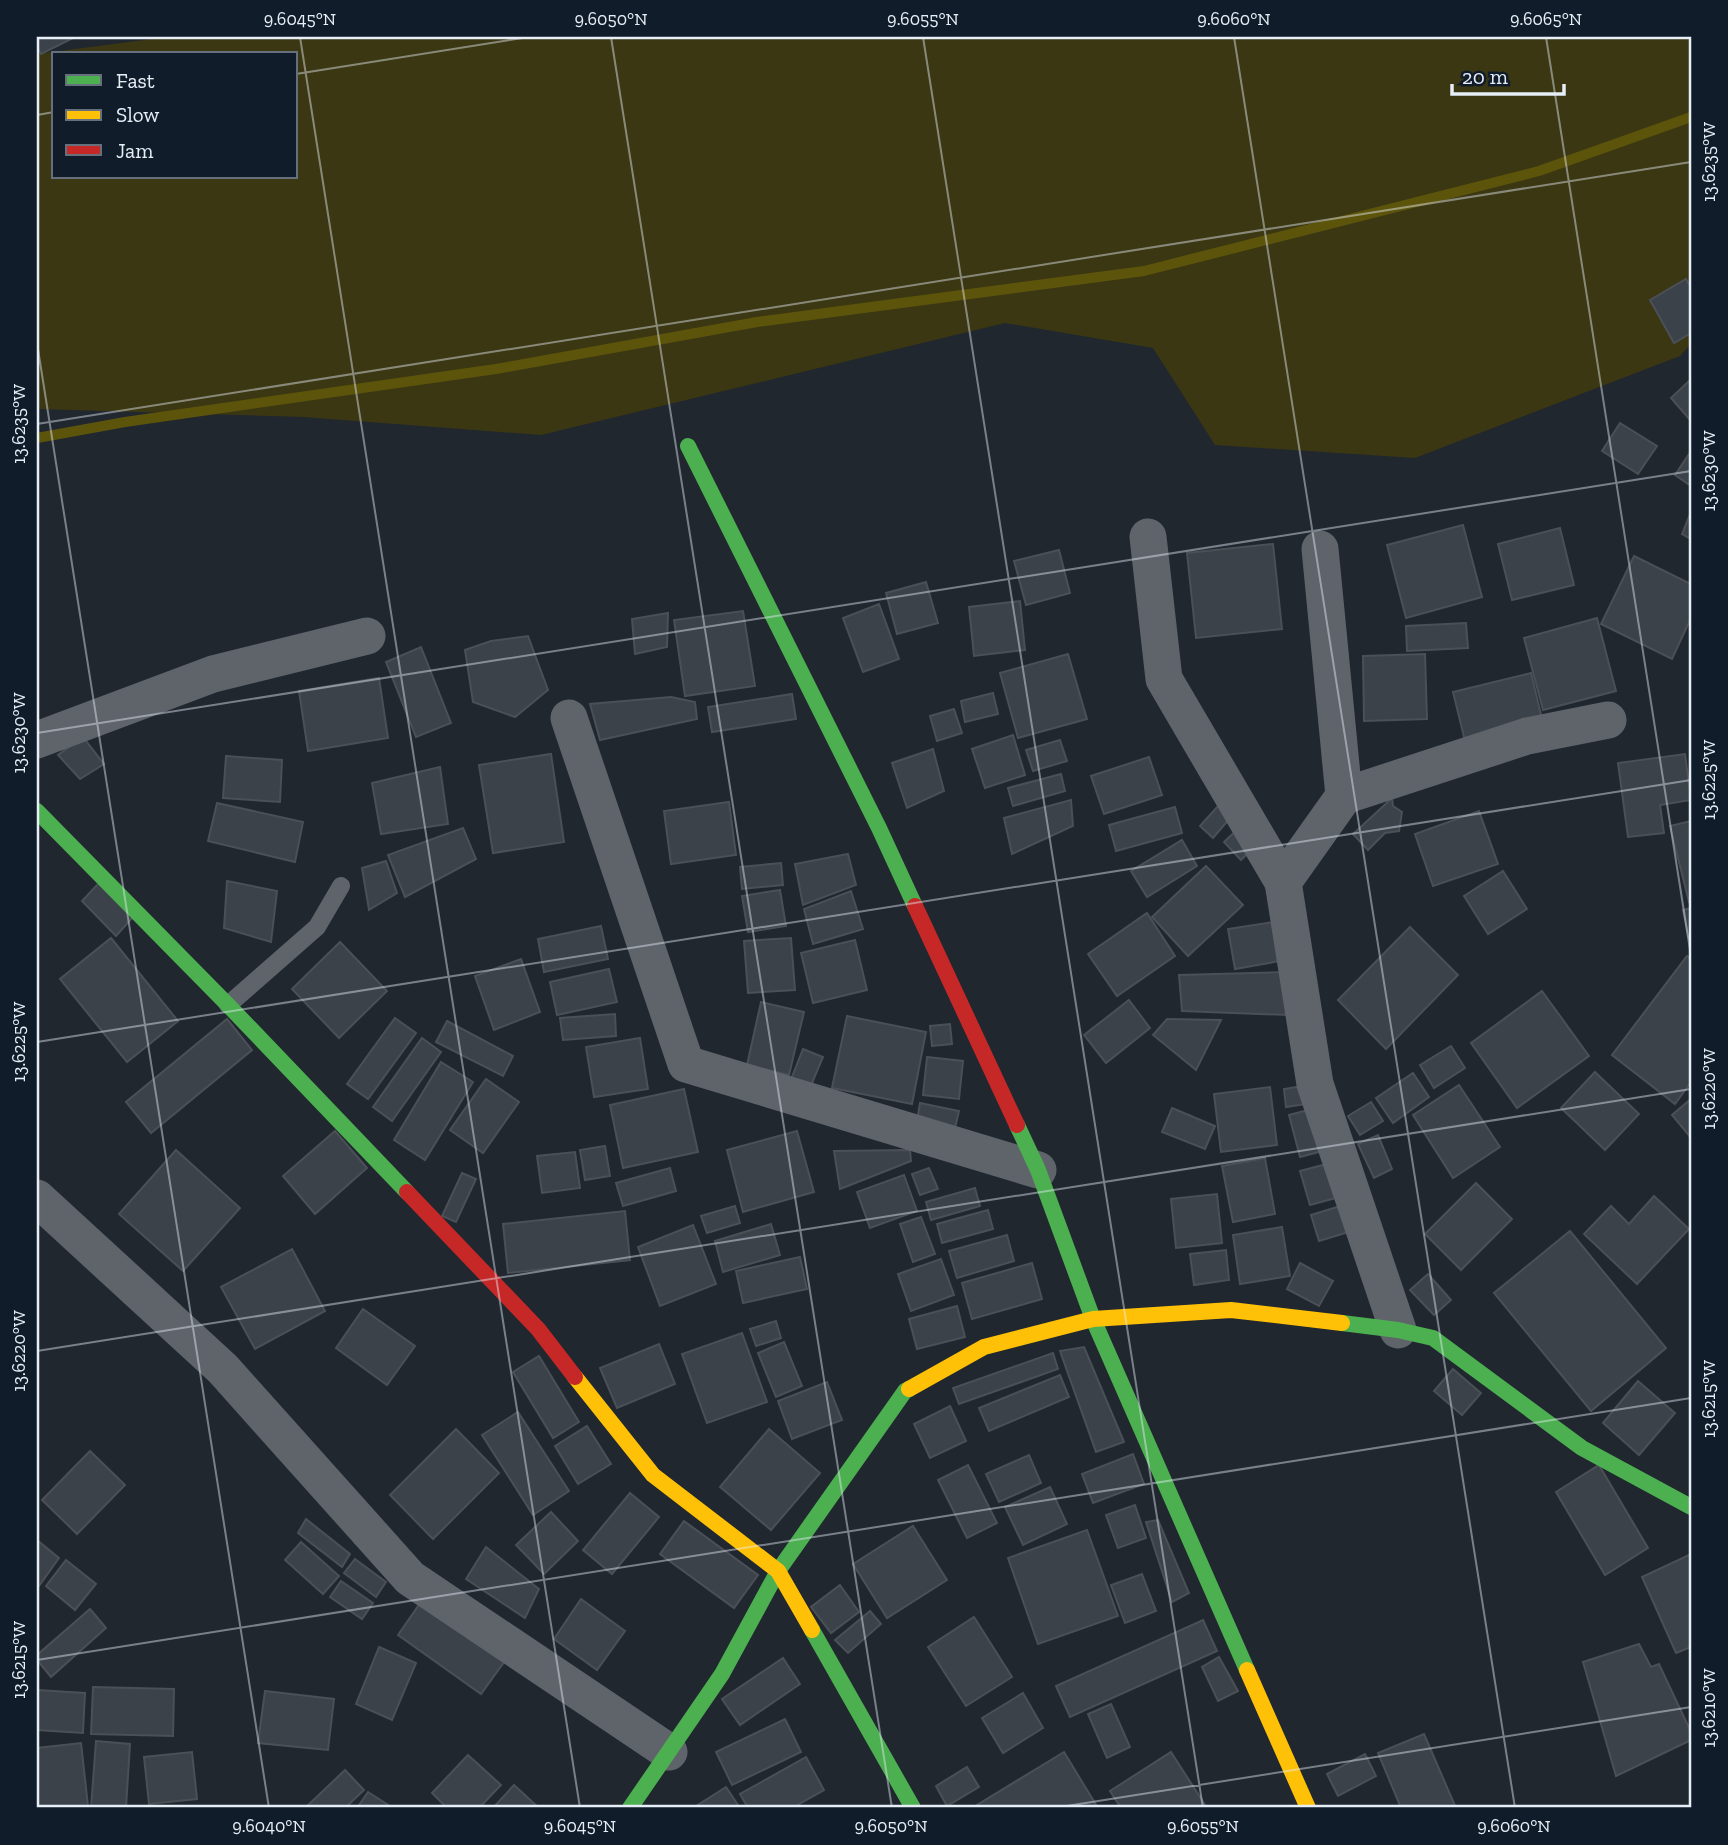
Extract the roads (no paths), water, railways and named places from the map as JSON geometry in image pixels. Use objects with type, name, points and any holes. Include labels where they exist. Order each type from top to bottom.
[{"type":"street","points":[[688,446],[879,828],[1038,1170],[1093,1319],[1308,1808]]},
{"type":"street","points":[[1148,537],[1164,679],[1283,883],[1315,1084],[1398,1330]]},
{"type":"street","points":[[1320,549],[1344,796]]},
{"type":"street","points":[[37,740],[213,674],[367,636]]},
{"type":"street","points":[[569,718],[686,1064],[1038,1170]]},
{"type":"street","points":[[1283,883],[1344,796],[1527,736],[1608,720]]},
{"type":"street","points":[[37,811],[228,1005],[538,1329],[653,1475],[778,1571],[913,1808]]},
{"type":"street","points":[[37,1198],[223,1369],[410,1578],[669,1752]]},
{"type":"street","points":[[631,1808],[722,1674],[778,1571],[905,1391],[984,1347],[1093,1319],[1231,1310],[1398,1330],[1433,1338],[1581,1448],[1691,1507]]},
{"type":"lane","points":[[228,1005],[317,927],[341,886]]},
{"type":"waterway","points":[[37,438],[125,422],[496,369],[757,322],[1144,271],[1539,171],[1691,117]]}]
